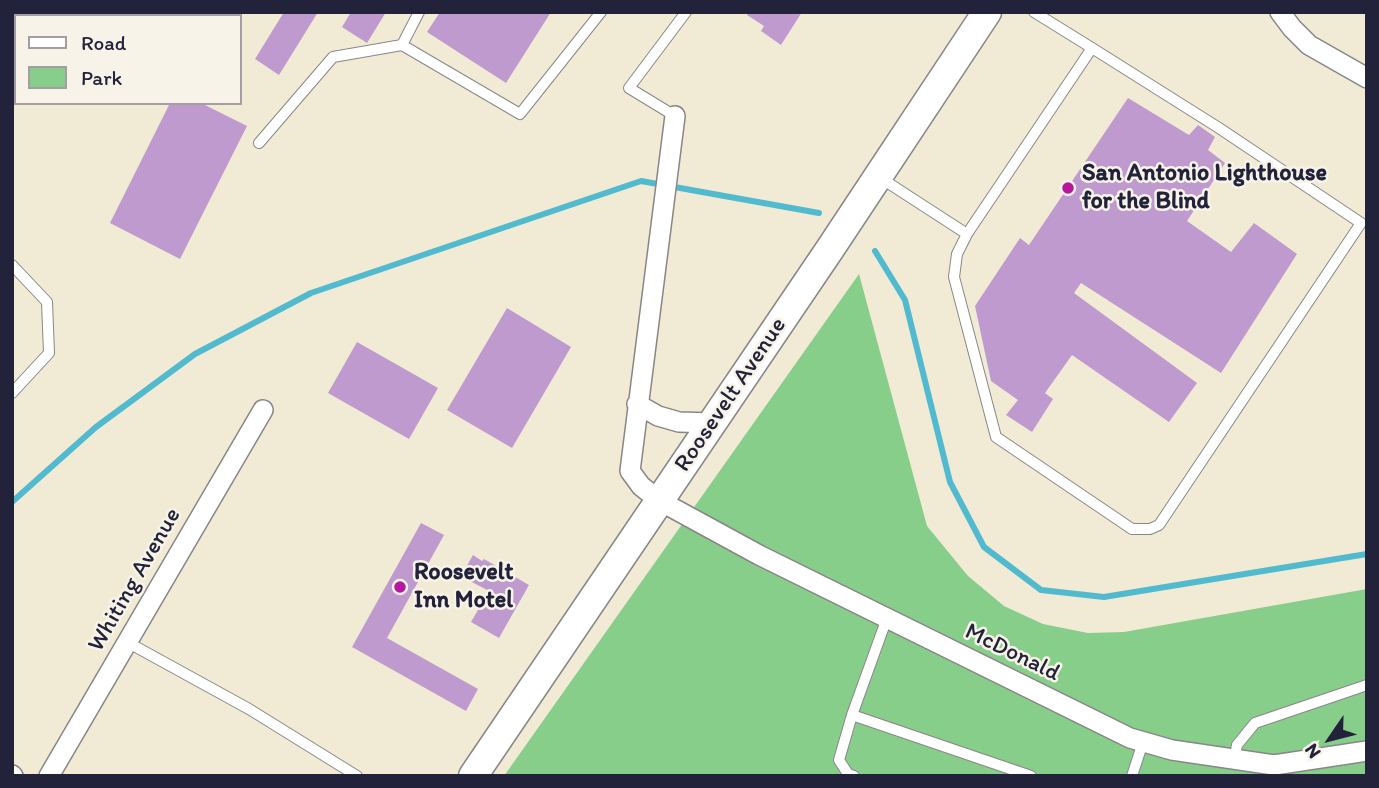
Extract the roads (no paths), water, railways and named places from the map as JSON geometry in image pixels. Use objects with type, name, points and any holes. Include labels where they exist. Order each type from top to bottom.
[{"type":"main road","name":"Roosevelt Avenue","points":[[472,776],[713,423],[987,12]]},
{"type":"street","points":[[1280,12],[1309,44],[1367,78]]},
{"type":"street","points":[[675,116],[637,404],[658,416],[678,422],[713,423]]},
{"type":"street","name":"McDonald","points":[[637,404],[630,471],[641,486],[660,501],[759,555],[1130,738],[1172,750],[1274,765],[1367,751]]},
{"type":"street","name":"Whiting Avenue","points":[[48,776],[263,410]]},
{"type":"lane","points":[[402,45],[419,12]]},
{"type":"lane","points":[[259,143],[334,57],[402,45],[520,114],[601,12]]},
{"type":"lane","points":[[675,116],[629,88],[686,12]]},
{"type":"lane","points":[[1034,12],[1092,48],[1219,128],[1361,223],[1159,525],[1150,529],[1132,529],[996,437],[954,277],[957,254],[967,234],[1092,48]]},
{"type":"lane","points":[[878,176],[967,234]]},
{"type":"lane","points":[[12,265],[47,302],[49,353],[12,393]]},
{"type":"lane","points":[[854,776],[848,774],[839,760],[887,618]]},
{"type":"lane","points":[[127,642],[249,709],[357,776]]},
{"type":"lane","points":[[1234,761],[1237,744],[1255,723],[1367,685]]},
{"type":"lane","points":[[852,715],[1031,776]]},
{"type":"lane","points":[[1132,776],[1143,742]]},
{"type":"waterway","points":[[12,502],[96,427],[195,354],[311,293],[641,181],[819,213]]},
{"type":"waterway","points":[[875,251],[905,300],[950,482],[984,547],[1041,590],[1104,597],[1367,554]]},
{"type":"place","name":"San Antonio Lighthouse for the Blind","points":[[1068,188]]},
{"type":"place","name":"Roosevelt Inn Motel","points":[[400,587]]}]
